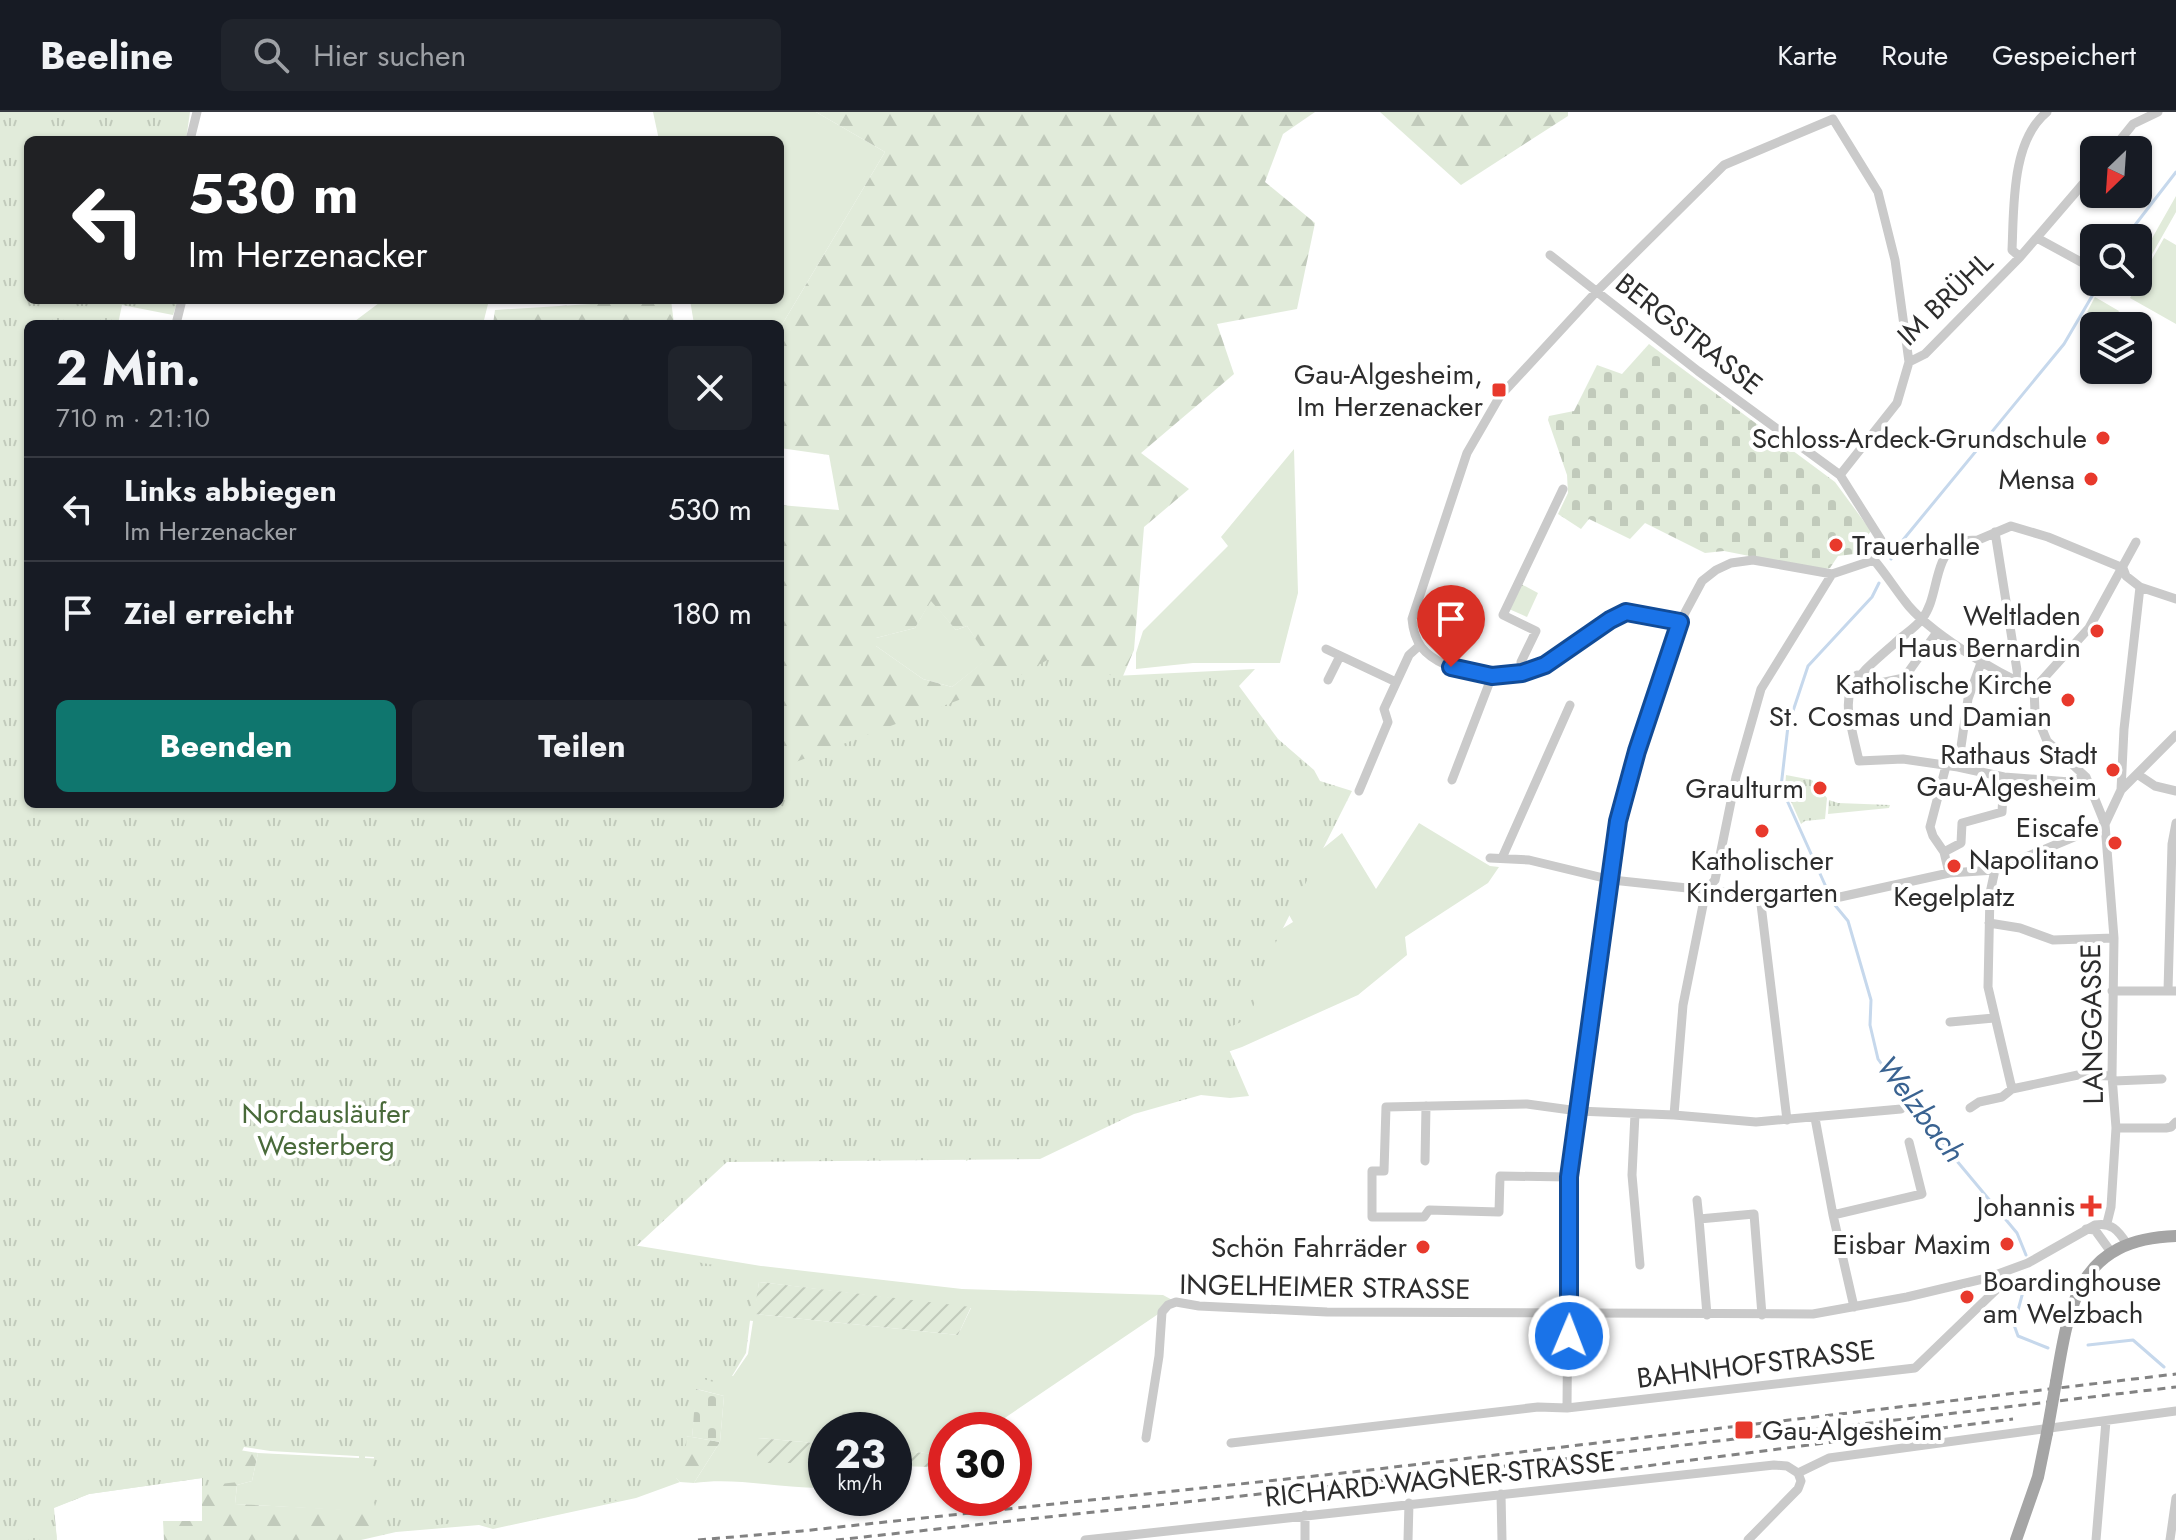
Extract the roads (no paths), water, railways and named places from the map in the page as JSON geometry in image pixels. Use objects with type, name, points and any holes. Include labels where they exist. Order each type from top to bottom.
[{"type":"main road","points":[[2016,1540],[2038,1477],[2065,1325],[2072,1304],[2087,1277],[2111,1252],[2127,1244],[2158,1236],[2176,1236]]},
{"type":"street","points":[[191,136],[197,112]]},
{"type":"street","points":[[2020,257],[2012,250],[2014,191],[2022,151],[2047,112]]},
{"type":"street","points":[[2123,136],[2133,124],[2158,112]]},
{"type":"street","points":[[1680,622],[1626,612],[1545,665],[1522,673],[1492,676],[1451,667],[1431,658],[1419,646],[1413,634],[1412,619],[1467,453],[1500,396],[1597,291],[1724,165],[1835,116],[1878,192],[1895,260],[1909,362]]},
{"type":"street","name":"IM BRÜHL","points":[[1840,475],[1897,403],[1909,362],[1925,354],[2020,257],[2080,187]]},
{"type":"street","points":[[2037,238],[2080,261]]},
{"type":"street","name":"BERGSTRASSE","points":[[1550,255],[1698,371],[1840,475],[1881,540],[1874,560]]},
{"type":"street","points":[[1522,673],[1521,662],[1536,631],[1503,615],[1563,489]]},
{"type":"street","points":[[2086,777],[2070,782],[2004,777],[1903,759],[1859,761],[1847,707],[1850,690],[1857,675],[1923,619],[1946,550],[1957,541],[1978,540],[2011,526],[2048,537],[2123,568],[2126,576],[2140,587],[2176,599]]},
{"type":"street","points":[[1995,532],[2019,683]]},
{"type":"street","points":[[2105,824],[2086,777],[2047,741],[2035,712],[2034,689],[2089,628],[2136,542]]},
{"type":"street","points":[[1567,1408],[1569,1177],[1618,821],[1680,622],[1702,581],[1731,563],[1753,560],[1832,574],[1874,560],[1904,601],[1937,632],[2019,683],[2034,689]]},
{"type":"street","points":[[1674,1115],[1683,1005],[1706,890],[1715,880],[1736,777],[1761,689],[1832,574]]},
{"type":"street","points":[[2121,790],[2124,729],[2140,587]]},
{"type":"street","points":[[1857,675],[1880,683],[1904,678],[1937,632]]},
{"type":"street","points":[[1359,791],[1388,722],[1384,709],[1409,655],[1419,646]]},
{"type":"street","points":[[1326,649],[1396,682]]},
{"type":"street","points":[[1328,680],[1340,656]]},
{"type":"street","points":[[1958,767],[1968,699],[1982,660]]},
{"type":"street","points":[[1452,780],[1492,676]]},
{"type":"street","points":[[1502,858],[1570,705]]},
{"type":"street","points":[[1490,858],[1529,860],[1612,880],[1760,896],[1840,897],[1949,873],[1995,870],[2105,824],[2121,790],[2176,735]]},
{"type":"street","points":[[1946,766],[1930,827],[1944,852],[1949,873]]},
{"type":"street","points":[[2137,774],[2155,786],[2176,791]]},
{"type":"street","points":[[1944,852],[1961,843],[1962,823],[2002,812],[2004,777]]},
{"type":"street","points":[[2112,991],[2172,991],[2172,844],[2176,823]]},
{"type":"street","name":"LANGGASSE","points":[[2105,824],[2114,938],[2112,991],[2116,1128],[2111,1207],[2107,1223]]},
{"type":"street","points":[[1995,870],[1990,893],[1988,987],[2012,1089]]},
{"type":"street","points":[[1760,896],[1787,1120]]},
{"type":"street","points":[[1989,923],[2020,928],[2053,940],[2114,938]]},
{"type":"street","points":[[1950,1022],[1994,1018]]},
{"type":"street","points":[[1970,1108],[1979,1102],[2002,1097],[2012,1089],[2078,1075],[2162,1079]]},
{"type":"street","points":[[1569,1177],[1500,1176],[1499,1212],[1429,1210],[1424,1217],[1372,1217],[1372,1171],[1384,1171],[1386,1107],[1527,1104],[1578,1111],[1756,1122],[1901,1109]]},
{"type":"street","points":[[1425,1161],[1426,1106]]},
{"type":"street","points":[[1635,1114],[1632,1175],[1640,1265]]},
{"type":"street","points":[[1815,1118],[1854,1307]]},
{"type":"street","points":[[2116,1128],[2166,1128],[2176,1122]]},
{"type":"street","points":[[1833,1215],[1922,1194],[1909,1142]]},
{"type":"street","points":[[1697,1200],[1707,1315]]},
{"type":"street","points":[[1699,1219],[1754,1214],[1762,1315]]},
{"type":"street","points":[[2000,1274],[2028,1263],[2086,1229],[2107,1223],[2122,1235],[2127,1244]]},
{"type":"street","points":[[2086,1229],[2095,1230],[2111,1252]]},
{"type":"street","name":"INGELHEIMER STRASSE","points":[[1146,1438],[1159,1356],[1162,1312],[1176,1302],[1199,1306],[1327,1312],[1813,1314],[1921,1294],[2000,1274]]},
{"type":"street","name":"BAHNHOFSTRASSE","points":[[1231,1443],[1915,1368],[2000,1286],[2000,1274]]},
{"type":"street","points":[[1748,1540],[1798,1489],[1801,1481],[1798,1473],[1829,1458],[2176,1411]]},
{"type":"street","points":[[2096,1540],[2106,1421]]},
{"type":"street","name":"RICHARD-WAGNER-STRASSE","points":[[1085,1540],[1135,1537],[1409,1503],[1774,1465],[1787,1466],[1798,1473]]},
{"type":"street","points":[[1501,1494],[1502,1540]]},
{"type":"street","points":[[2170,1540],[2176,1498]]},
{"type":"street","points":[[1408,1540],[1409,1503]]},
{"type":"street","points":[[1305,1515],[1305,1540]]},
{"type":"waterway","name":"Welzbach","points":[[2136,224],[2176,172]]},
{"type":"waterway","name":"Welzbach","points":[[1891,559],[1898,546],[2064,344],[2092,296]]},
{"type":"waterway","name":"Welzbach","points":[[1826,887],[1781,787],[1788,726],[1808,666],[1872,597],[1879,583]]},
{"type":"waterway","name":"Welzbach","points":[[1834,904],[1848,921],[1871,1000],[1870,1025],[1878,1059],[1916,1112],[2017,1233],[2026,1255]]},
{"type":"waterway","name":"Welzbach","points":[[2027,1277],[2014,1325],[2018,1336],[2048,1348]]},
{"type":"waterway","name":"Welzbach","points":[[2088,1345],[2133,1340],[2164,1367]]},
{"type":"railway","points":[[698,1540],[1361,1471],[2176,1374]]},
{"type":"railway","points":[[836,1540],[1361,1483],[2176,1387]]},
{"type":"railway","points":[[1481,1481],[1622,1469],[2013,1419]]},
{"type":"place","name":"Gau-Algesheim, Im Herzenacker","points":[[1499,390]]},
{"type":"place","name":"Schloss-Ardeck-Grundschule","points":[[2103,438]]},
{"type":"place","name":"Mensa","points":[[2091,479]]},
{"type":"place","name":"Trauerhalle","points":[[1836,545]]},
{"type":"place","name":"Weltladen Haus Bernardin","points":[[2097,631]]},
{"type":"place","name":"Katholische Kirche St. Cosmas und Damian","points":[[2068,700]]},
{"type":"place","name":"Rathaus Stadt Gau-Algesheim","points":[[2113,770]]},
{"type":"place","name":"Graulturm","points":[[1820,788]]},
{"type":"place","name":"Katholischer Kindergarten","points":[[1762,831]]},
{"type":"place","name":"Eiscafe Napolitano","points":[[2115,843]]},
{"type":"place","name":"Kegelplatz","points":[[1954,866]]},
{"type":"place","name":"Johannis","points":[[2091,1206]]},
{"type":"place","name":"Eisbar Maxim","points":[[2007,1244]]},
{"type":"place","name":"Schön Fahrräder","points":[[1423,1247]]},
{"type":"place","name":"Boardinghouse am Welzbach","points":[[1967,1297]]},
{"type":"place","name":"Gau-Algesheim","points":[[1744,1430]]},
{"type":"park label","name":"Nordausläufer Westerberg","points":[[326,1129]]}]
